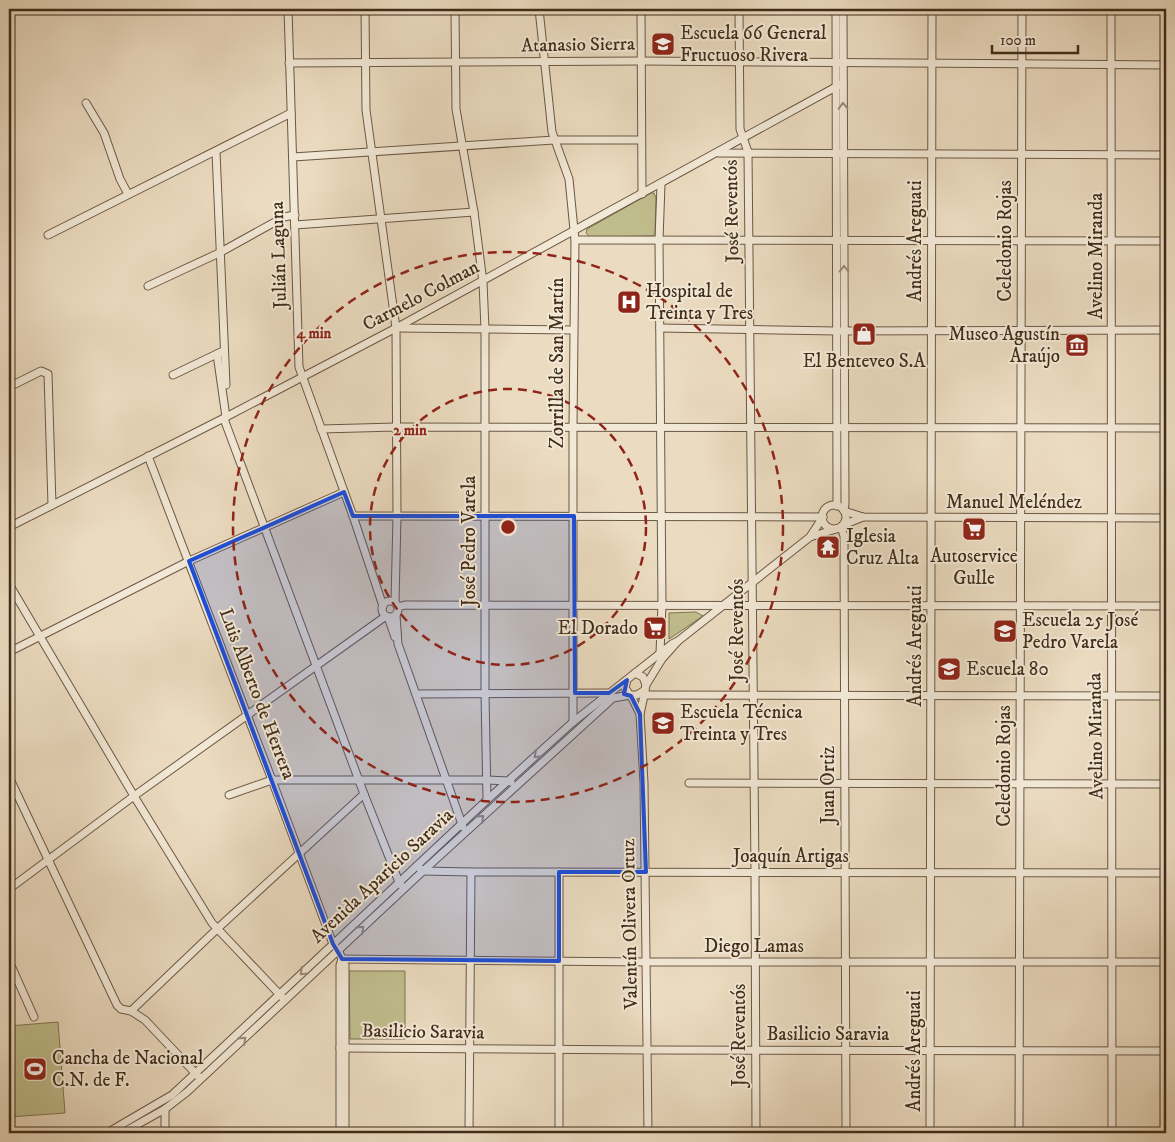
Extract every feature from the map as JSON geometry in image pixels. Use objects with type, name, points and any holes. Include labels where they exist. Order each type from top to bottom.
[{"type":"street","name":"Julián Laguna","points":[[288,9],[299,367],[353,516],[383,606]]},
{"type":"street","points":[[365,9],[366,110],[396,328],[396,615],[398,644]]},
{"type":"street","name":"José Pedro Varela","points":[[455,9],[456,108],[474,212],[482,282],[484,329],[487,800]]},
{"type":"street","name":"Zorrilla de San Martín","points":[[539,9],[554,140],[569,179],[574,230],[574,722]]},
{"type":"street","points":[[641,9],[642,194]]},
{"type":"street","points":[[738,9],[739,61]]},
{"type":"street","points":[[836,9],[843,83],[840,330],[841,428],[845,504],[842,509]]},
{"type":"street","points":[[841,154],[835,87],[840,63],[843,9]]},
{"type":"street","name":"Andrés Areguati","points":[[930,1133],[932,9]]},
{"type":"street","name":"Celedonio Rojas","points":[[1019,1133],[1022,9]]},
{"type":"street","name":"Avelino Miranda","points":[[1111,9],[1112,1133]]},
{"type":"street","name":"Atanasio Sierra","points":[[289,63],[739,61],[1166,65]]},
{"type":"street","name":"José Reventós","points":[[739,61],[740,129],[748,152],[754,694],[756,1133]]},
{"type":"street","name":"Carmelo Colman","points":[[9,525],[225,418],[396,328],[744,139],[843,83]]},
{"type":"street","points":[[86,104],[104,133],[120,179],[128,194]]},
{"type":"street","points":[[48,235],[291,114]]},
{"type":"street","points":[[293,157],[554,140],[641,140]]},
{"type":"street","points":[[216,152],[221,352],[225,418],[364,794],[399,882],[404,888]]},
{"type":"street","points":[[717,153],[1166,155]]},
{"type":"street","points":[[660,184],[662,427],[662,604],[660,653]]},
{"type":"street","points":[[295,225],[474,212]]},
{"type":"street","points":[[148,286],[219,253],[284,217],[294,215]]},
{"type":"street","points":[[574,240],[1166,241]]},
{"type":"street","points":[[396,328],[573,330]]},
{"type":"street","points":[[660,328],[750,330],[1166,330]]},
{"type":"street","points":[[173,375],[221,352]]},
{"type":"street","points":[[221,352],[226,386]]},
{"type":"street","points":[[9,387],[42,371],[48,374],[52,505]]},
{"type":"street","points":[[321,429],[396,427],[1166,428]]},
{"type":"street","name":"Luis Alberto de Herrera","points":[[148,456],[333,944],[342,959]]},
{"type":"street","points":[[9,652],[189,561],[344,492]]},
{"type":"street","points":[[828,507],[842,509],[846,516],[840,527],[827,526],[823,517],[824,511],[828,507]]},
{"type":"street","name":"Manuel Meléndez","points":[[842,509],[862,517],[1166,518]]},
{"type":"street","points":[[353,516],[823,517]]},
{"type":"street","name":"Avenida Aparicio Saravia","points":[[645,690],[662,658],[678,641],[810,537],[823,517]]},
{"type":"street","name":"Manuel Meléndez","points":[[840,527],[862,517]]},
{"type":"street","name":"Avenida Aparicio Saravia","points":[[810,537],[840,527]]},
{"type":"street","name":"Juan Ortiz","points":[[840,527],[844,536],[846,1133]]},
{"type":"street","points":[[9,584],[212,924],[285,1000]]},
{"type":"street","points":[[467,831],[462,825],[398,644],[387,616],[382,611],[383,606],[390,601],[397,605],[485,606],[696,604],[1166,606]]},
{"type":"street","points":[[696,604],[711,615]]},
{"type":"street","points":[[9,889],[316,665],[387,616],[396,615]]},
{"type":"street","name":"Avenida Aparicio Saravia","points":[[122,1133],[165,1109],[174,1098],[285,1000],[404,888],[487,800],[574,722],[660,653],[678,641]]},
{"type":"street","points":[[635,673],[643,677],[645,690]]},
{"type":"street","points":[[627,680],[626,688],[631,695],[637,695],[645,690],[659,694],[1166,696]]},
{"type":"street","name":"Valentín Olivera Ortuz","points":[[645,690],[640,714],[646,872],[648,1133]]},
{"type":"street","points":[[416,694],[609,693]]},
{"type":"street","name":"Avenida Aparicio Saravia","points":[[198,1077],[279,994],[399,882],[420,869],[467,831],[613,698],[631,695]]},
{"type":"street","name":"Valentín Olivera Ortuz","points":[[631,695],[640,714]]},
{"type":"street","points":[[9,777],[117,1005],[121,1009],[131,1011],[145,1020],[198,1077]]},
{"type":"street","points":[[229,795],[272,780],[487,780],[509,781],[515,787]]},
{"type":"street","points":[[689,783],[1166,784]]},
{"type":"street","points":[[131,1011],[364,794]]},
{"type":"street","name":"Joaquín Artigas","points":[[420,869],[471,872],[1166,873]]},
{"type":"street","points":[[468,1133],[471,872]]},
{"type":"street","points":[[559,872],[559,1133]]},
{"type":"street","points":[[342,959],[340,965],[345,1133]]},
{"type":"street","name":"Diego Lamas","points":[[342,959],[646,962],[1166,962]]},
{"type":"street","points":[[9,961],[34,1018]]},
{"type":"street","points":[[340,1133],[343,1048]]},
{"type":"street","name":"Basilicio Saravia","points":[[343,1048],[1166,1051]]},
{"type":"street","name":"Avenida Aparicio Saravia","points":[[108,1133],[174,1098]]},
{"type":"street","points":[[165,1109],[165,1133]]},
{"type":"highlighted area","points":[[344,492],[353,516],[574,516],[575,693],[609,693],[627,680],[624,694],[631,696],[640,714],[646,872],[559,872],[559,961],[342,959],[333,944],[189,561]]},
{"type":"shaded area","points":[[654,193],[656,198],[655,234],[653,236],[590,237],[586,233],[587,229]]},
{"type":"shaded area","points":[[696,612],[703,616],[669,639],[669,613]]},
{"type":"shaded area","points":[[349,971],[405,971],[405,1039],[350,1039]]},
{"type":"shaded area","name":"Cancha de Nacional C.N. de F.","points":[[58,1022],[65,1113],[9,1117],[9,1026]]},
{"type":"place","name":"Escuela 66 General Fructuoso Rivera","points":[[663,44]]},
{"type":"place","name":"Hospital de Treinta y Tres","points":[[629,302]]},
{"type":"place","name":"El Benteveo S.A","points":[[864,334]]},
{"type":"place","name":"Museo Agustín Araújo","points":[[1077,345]]},
{"type":"place","name":"Autoservice Gulle","points":[[974,529]]},
{"type":"place","name":"Iglesia Cruz Alta","points":[[828,547]]},
{"type":"place","name":"El Dorado","points":[[655,628]]},
{"type":"place","name":"Escuela 25 José Pedro Varela","points":[[1005,631]]},
{"type":"place","name":"Escuela 80","points":[[949,669]]},
{"type":"place","name":"Escuela Técnica Treinta y Tres","points":[[663,723]]},
{"type":"place","name":"Cancha de Nacional C.N. de F.","points":[[35,1069]]}]
